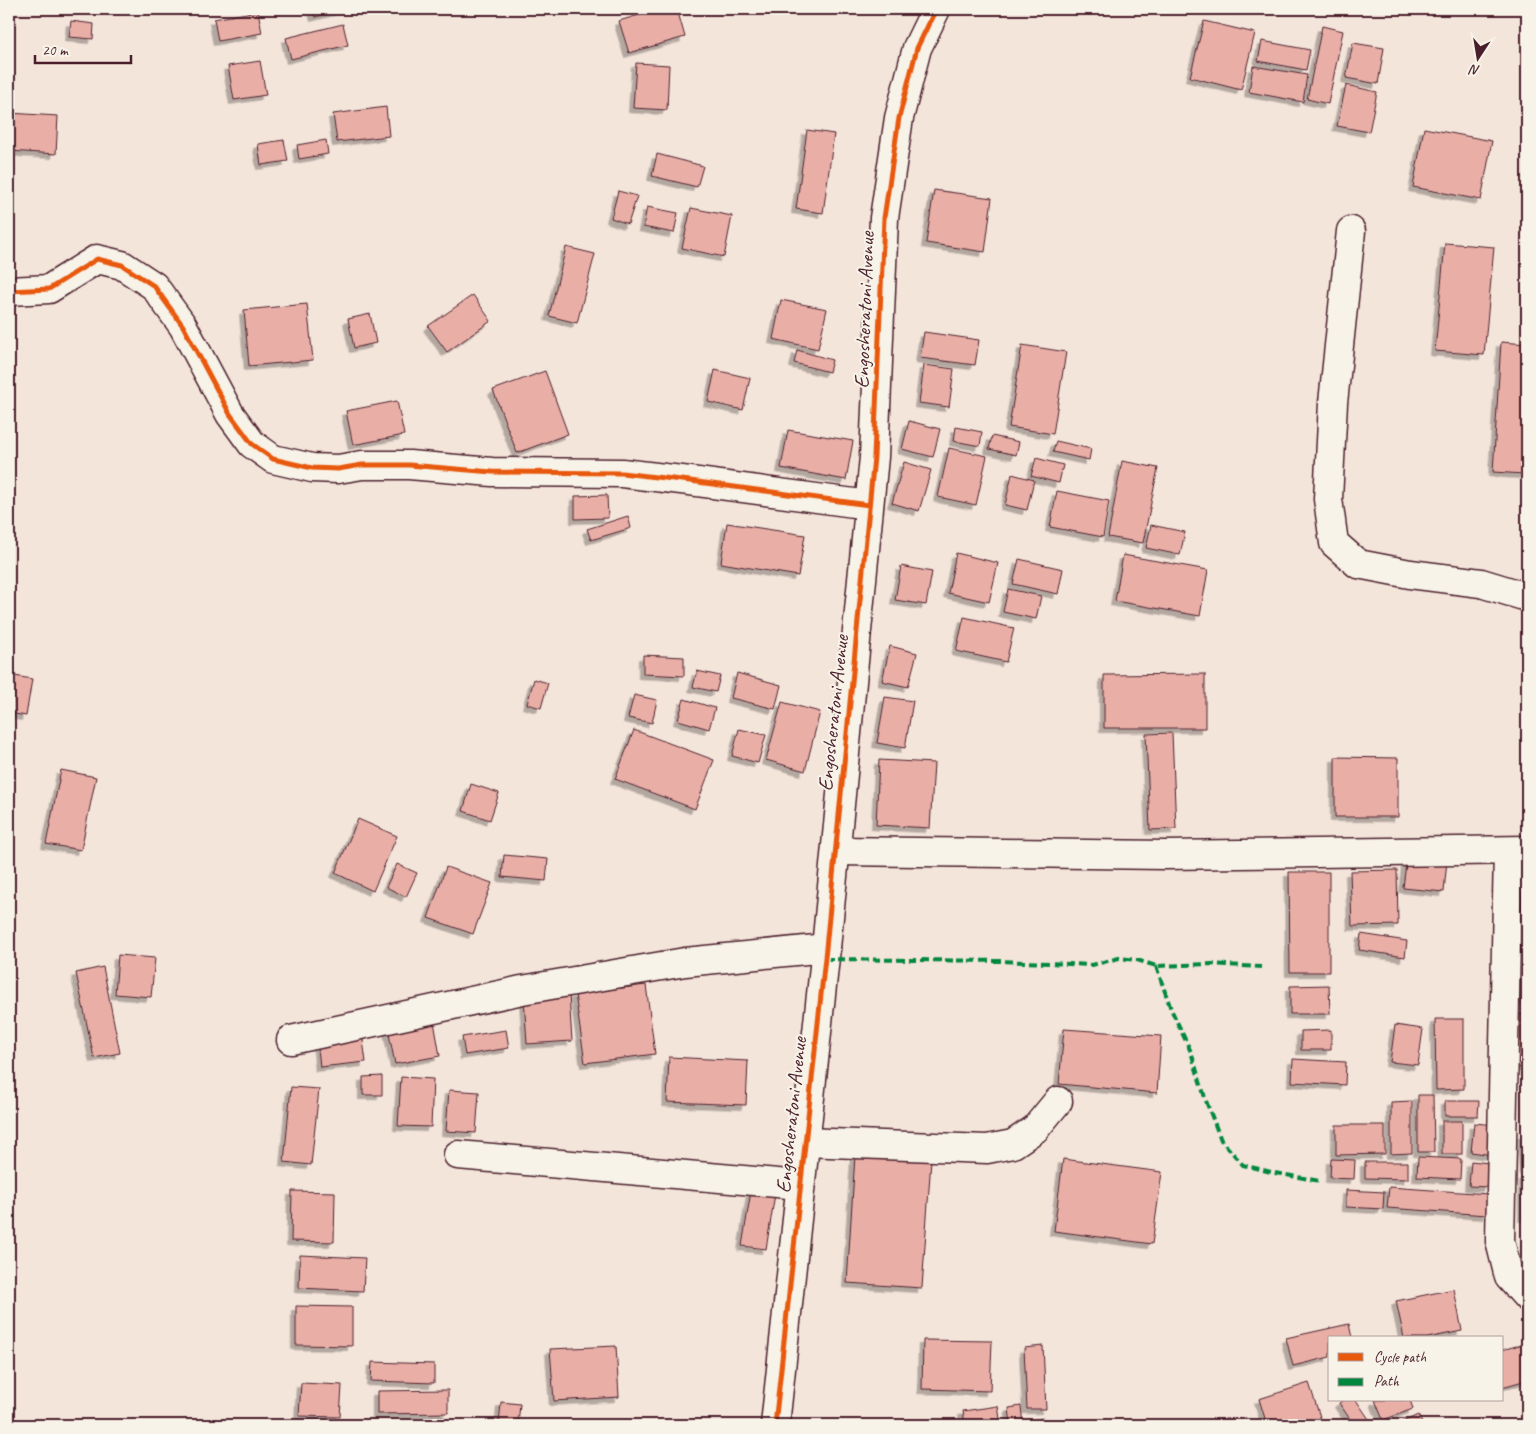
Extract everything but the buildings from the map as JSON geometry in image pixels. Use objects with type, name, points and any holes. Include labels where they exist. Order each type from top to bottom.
[{"type":"street","name":"Engosheratoni Avenue","points":[[775,1425],[836,851],[874,456],[884,218],[899,118],[917,48],[936,9]]},
{"type":"street","points":[[1350,231],[1333,403],[1328,499],[1334,543],[1358,564],[1410,574],[1481,583],[1527,597]]},
{"type":"street","points":[[9,291],[49,289],[97,259],[122,265],[154,286],[183,326],[230,414],[252,444],[273,459],[312,468],[338,469],[362,465],[409,465],[492,472],[622,473],[690,480],[869,505]]},
{"type":"street","points":[[836,851],[1165,855],[1517,850],[1500,1241],[1509,1277],[1527,1297]]},
{"type":"street","points":[[292,1040],[551,985],[685,962],[826,948]]},
{"type":"street","points":[[804,1142],[986,1149],[1013,1144],[1035,1129],[1058,1101]]},
{"type":"street","points":[[458,1154],[800,1185]]},
{"type":"marked path","points":[[825,959],[1002,961],[1092,965],[1119,958],[1137,960],[1156,966],[1212,964],[1261,967]]},
{"type":"marked path","points":[[1156,966],[1171,1009],[1191,1052],[1206,1101],[1221,1140],[1243,1165],[1320,1181]]},
{"type":"cycle path","points":[[775,1425],[826,948],[874,457],[884,218],[899,118],[917,48],[936,9]]},
{"type":"cycle path","points":[[9,291],[49,289],[97,259],[122,265],[154,286],[183,326],[230,414],[252,444],[273,459],[312,468],[338,469],[362,465],[409,465],[492,472],[622,473],[869,505]]}]
